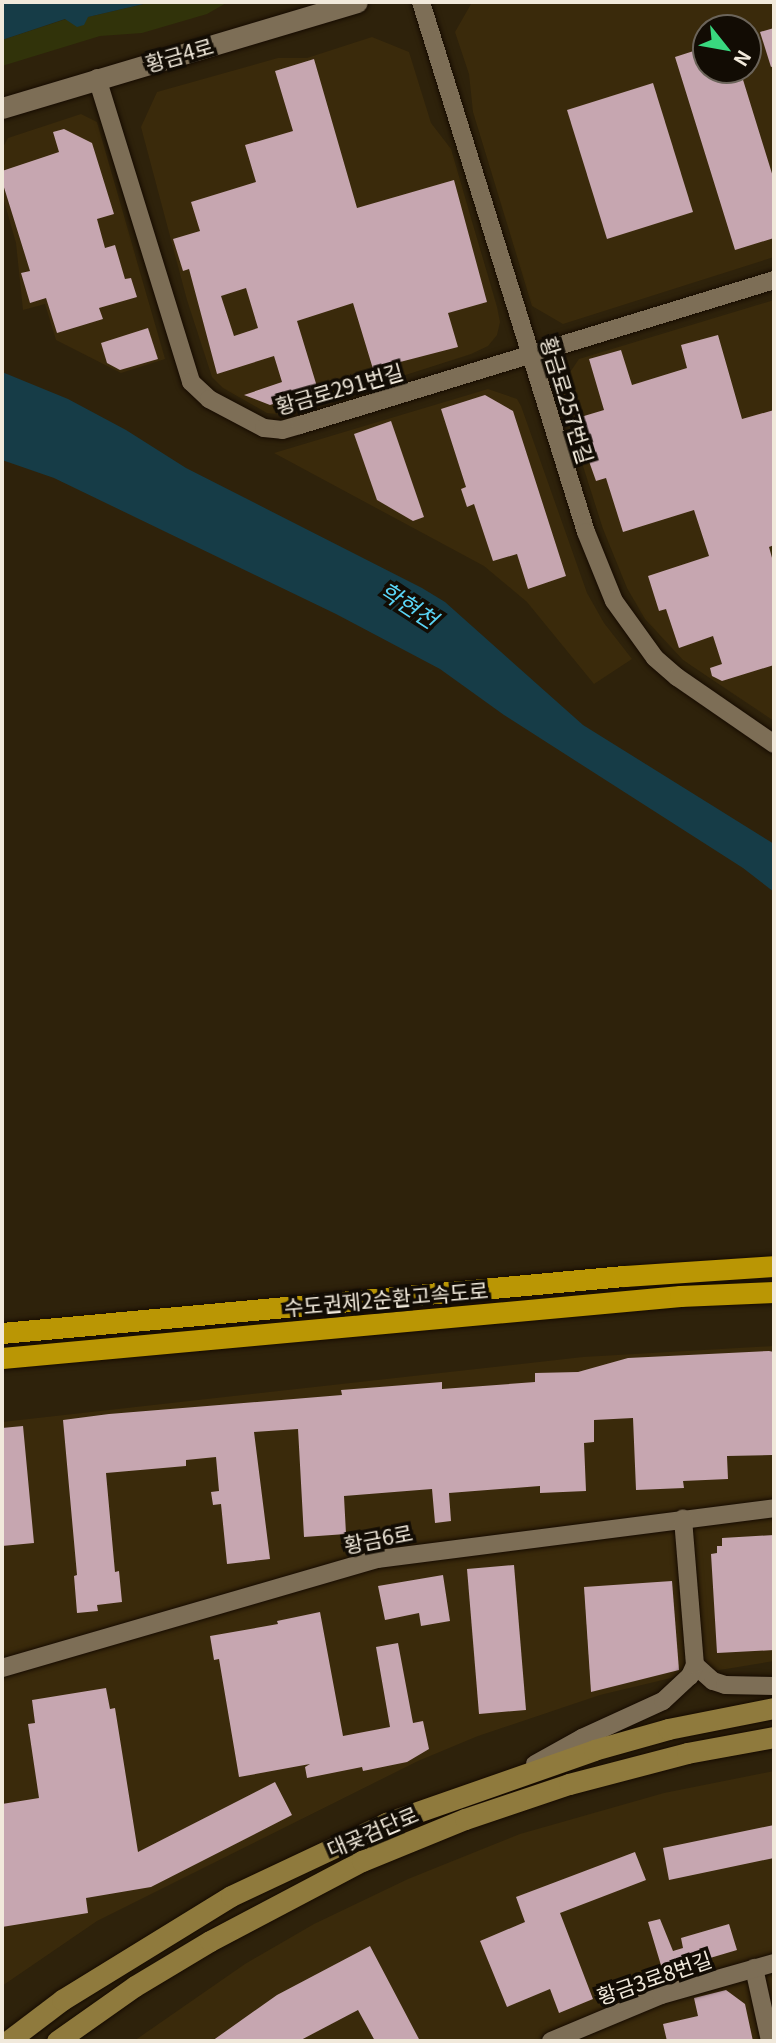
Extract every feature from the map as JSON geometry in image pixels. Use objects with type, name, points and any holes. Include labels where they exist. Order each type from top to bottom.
[{"type":"highway","name":"수도권제2순환고속도로","points":[[2,1333],[624,1276],[774,1266]]},
{"type":"highway","name":"수도권제2순환고속도로","points":[[2,1358],[667,1297],[774,1292]]},
{"type":"main road","name":"대곶검단로","points":[[8,2041],[104,1973],[230,1896],[386,1823],[594,1749],[668,1728],[774,1708]]},
{"type":"main road","name":"대곶검단로","points":[[57,2041],[135,1986],[210,1941],[362,1861],[465,1819],[569,1784],[687,1753],[774,1737]]},
{"type":"street","name":"황금4로","points":[[2,107],[357,2]]},
{"type":"street","name":"황금로257번길","points":[[421,2],[602,576],[627,624],[656,658],[677,677],[774,744]]},
{"type":"street","name":"황금로291번길","points":[[97,78],[188,373],[196,390],[264,428],[282,430],[774,280]]},
{"type":"street","name":"황금6로","points":[[2,1668],[378,1559],[774,1507]]},
{"type":"street","points":[[509,1779],[582,1738],[663,1701],[684,1685],[695,1665],[683,1518]]},
{"type":"street","points":[[695,1665],[713,1681],[725,1685],[774,1686]]},
{"type":"street","name":"황금3로8번길","points":[[551,2041],[662,1995],[774,1963]]},
{"type":"street","points":[[754,1968],[770,2041]]},
{"type":"shaded area","points":[[152,2],[228,2],[207,14],[142,33],[100,36],[2,66],[2,40],[66,19],[88,17]]},
{"type":"shaded area","points":[[479,2],[774,2],[774,257],[563,324],[532,306],[473,112],[469,74],[455,32],[471,4]]},
{"type":"shaded area","points":[[372,37],[409,52],[431,123],[451,149],[497,307],[500,322],[497,335],[488,346],[471,354],[309,406],[277,414],[267,413],[223,388],[212,377],[187,300],[141,127],[157,92],[278,58],[307,58]]},
{"type":"shaded area","points":[[81,114],[97,122],[165,359],[121,373],[56,340],[45,304],[23,310],[16,243],[2,194],[2,149],[8,138]]},
{"type":"shaded area","points":[[774,300],[774,721],[683,660],[645,619],[627,588],[603,529],[560,394],[562,384],[579,359]]},
{"type":"shaded area","points":[[488,389],[517,399],[521,406],[587,593],[604,623],[632,659],[594,684],[527,602],[484,566],[274,453]]},
{"type":"shaded area","points":[[774,1346],[774,1661],[671,1678],[600,1695],[478,1736],[418,1761],[97,1921],[2,1986],[2,1422],[583,1357]]},
{"type":"shaded area","points":[[774,1771],[774,2041],[134,2041],[245,1964],[314,1924],[408,1879],[520,1834],[664,1793]]},
{"type":"water","points":[[2,2],[152,2],[88,17],[84,25],[77,27],[65,19],[2,40]]},
{"type":"water","name":"학현천","points":[[2,372],[68,399],[126,430],[186,468],[445,602],[583,725],[774,844],[774,892],[743,868],[504,715],[440,669],[336,614],[54,478],[2,460]]},
{"type":"building","points":[[774,28],[774,66],[771,67],[762,38],[762,31]]},
{"type":"building","points":[[692,52],[692,84],[744,84],[774,180],[774,238],[735,250],[675,57]]},
{"type":"building","points":[[314,59],[357,208],[454,180],[487,302],[448,313],[458,347],[373,369],[353,303],[297,321],[318,390],[270,405],[244,395],[282,382],[274,356],[217,374],[189,269],[183,271],[173,239],[200,231],[191,202],[256,182],[245,145],[293,131],[275,71]],"holes":[[[246,288],[258,328],[234,336],[221,296]]]},
{"type":"building","points":[[653,83],[693,212],[607,239],[567,110]]},
{"type":"building","points":[[64,129],[92,143],[114,214],[97,219],[105,248],[115,245],[125,279],[131,278],[137,297],[99,308],[103,319],[57,333],[46,298],[30,303],[21,273],[30,271],[2,181],[2,171],[59,152],[53,132]]},
{"type":"building","points":[[148,328],[158,359],[120,370],[107,363],[101,343]]},
{"type":"building","points":[[718,335],[742,419],[774,410],[774,545],[769,547],[774,565],[774,665],[722,681],[712,676],[710,668],[722,664],[713,636],[679,648],[666,609],[659,611],[648,576],[709,556],[694,510],[623,532],[606,478],[596,481],[574,419],[604,410],[589,359],[621,350],[632,385],[687,368],[681,345]]},
{"type":"building","points":[[485,395],[513,411],[566,576],[528,589],[517,554],[493,561],[474,504],[467,507],[461,489],[466,487],[441,409]]},
{"type":"building","points":[[391,421],[424,517],[413,521],[377,500],[354,434]]},
{"type":"building","points":[[774,1352],[772,1455],[727,1456],[728,1479],[683,1481],[684,1488],[636,1490],[633,1418],[594,1420],[594,1442],[584,1443],[586,1491],[540,1493],[540,1486],[449,1493],[451,1521],[435,1523],[432,1489],[344,1496],[346,1534],[304,1537],[298,1429],[254,1432],[270,1559],[227,1564],[221,1504],[213,1505],[211,1492],[219,1491],[216,1457],[186,1460],[186,1466],[106,1473],[115,1572],[119,1571],[122,1602],[97,1605],[98,1611],[77,1613],[74,1576],[77,1575],[63,1420],[342,1395],[341,1390],[442,1382],[442,1389],[535,1382],[535,1373],[578,1372],[628,1358]]},
{"type":"building","points":[[23,1426],[34,1543],[2,1546],[2,1428]]},
{"type":"building","points":[[774,1535],[774,1650],[717,1653],[711,1554],[717,1553],[717,1546],[722,1546],[722,1538]]},
{"type":"building","points":[[514,1565],[526,1710],[479,1714],[467,1569]]},
{"type":"building","points":[[443,1575],[450,1621],[421,1626],[419,1613],[385,1620],[378,1586]]},
{"type":"building","points":[[672,1581],[679,1670],[591,1692],[584,1587]]},
{"type":"building","points":[[320,1612],[343,1736],[390,1727],[376,1647],[398,1643],[413,1723],[423,1721],[429,1749],[407,1762],[363,1771],[362,1767],[307,1778],[305,1767],[310,1764],[239,1777],[219,1659],[214,1660],[210,1636],[278,1624],[277,1621]]},
{"type":"building","points":[[106,1688],[110,1709],[115,1708],[138,1852],[275,1782],[292,1815],[151,1887],[86,1898],[88,1913],[2,1927],[2,1804],[39,1798],[28,1724],[35,1723],[32,1700]]},
{"type":"building","points":[[774,1825],[774,1858],[669,1880],[663,1848]]},
{"type":"building","points":[[635,1852],[646,1880],[560,1913],[593,1999],[559,2013],[550,1989],[507,2007],[480,1941],[525,1922],[516,1897]]},
{"type":"building","points":[[660,1919],[673,1951],[683,1948],[681,1938],[729,1924],[737,1950],[663,1972],[648,1922]]},
{"type":"building","points":[[370,1946],[420,2041],[375,2041],[358,2010],[299,2041],[212,2041],[277,1995]]},
{"type":"building","points":[[726,1990],[745,2004],[753,2041],[667,2041],[663,2024],[698,2016],[694,1998]]}]
